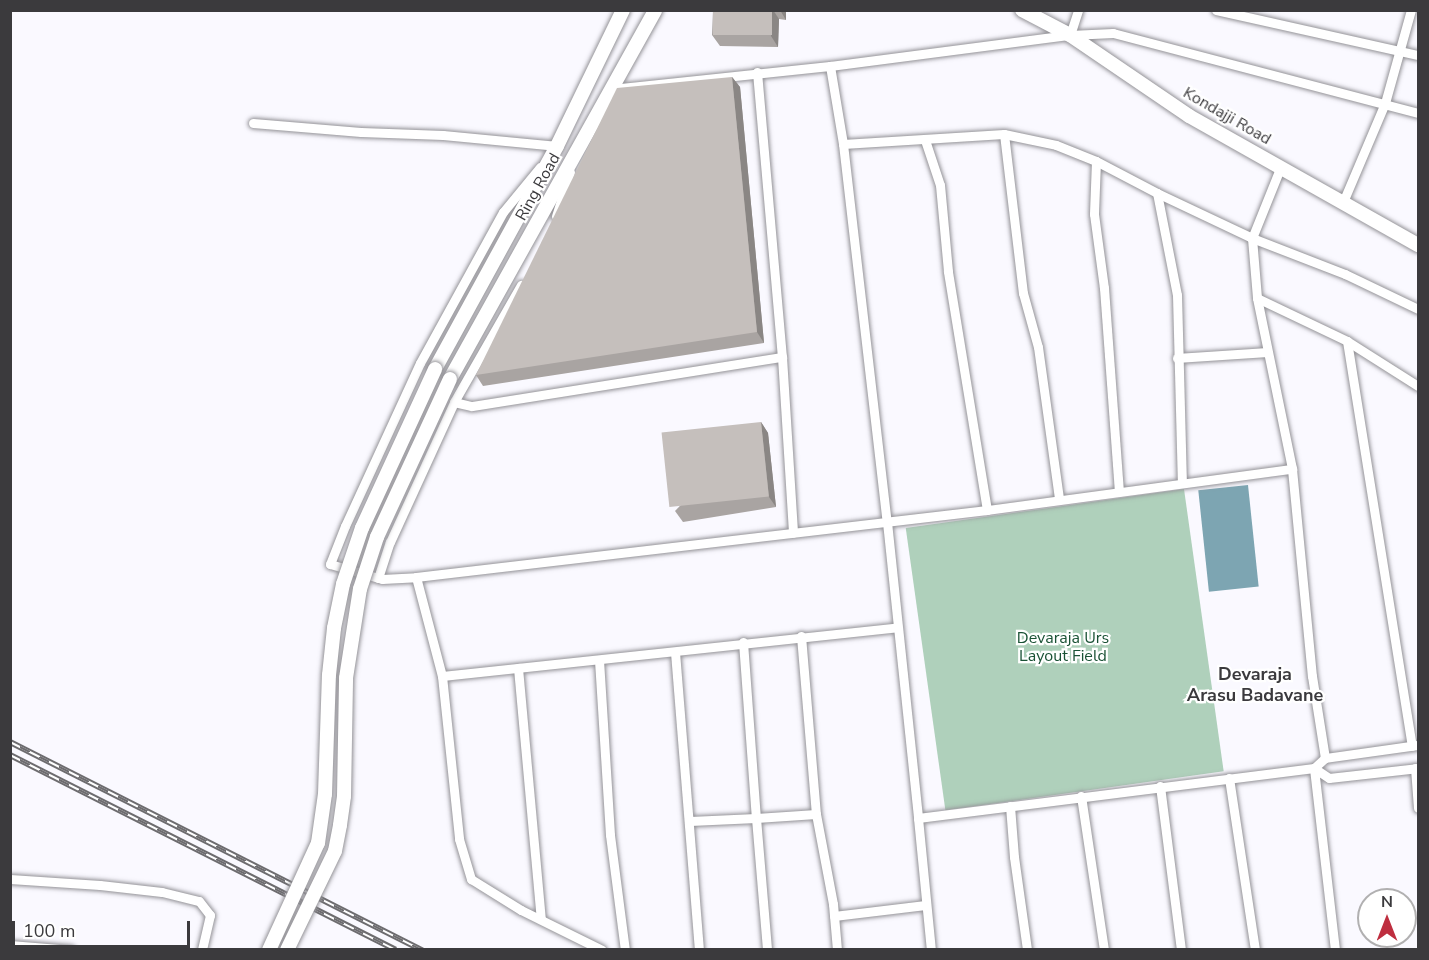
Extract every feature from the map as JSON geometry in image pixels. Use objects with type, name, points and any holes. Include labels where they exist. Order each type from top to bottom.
[{"type":"main road","points":[[269,950],[318,843],[325,794],[329,675],[334,628],[343,584],[362,528],[435,369],[557,146],[623,10]]},
{"type":"main road","name":"Ring Road","points":[[287,950],[335,851],[344,796],[346,678],[360,588],[377,537],[450,378],[655,10]]},
{"type":"main road","name":"Kondajji Road","points":[[1022,10],[1070,35],[1189,116],[1419,245]]},
{"type":"street","points":[[1070,35],[1078,10]]},
{"type":"street","points":[[1216,10],[1419,55]]},
{"type":"street","points":[[1343,202],[1385,103],[1411,10]]},
{"type":"street","points":[[611,89],[830,66],[1070,35],[1113,33],[1419,112]]},
{"type":"street","points":[[830,66],[843,144],[887,522],[931,950]]},
{"type":"street","points":[[758,72],[782,357],[793,532]]},
{"type":"street","points":[[253,123],[360,132],[443,135],[557,146]]},
{"type":"street","points":[[843,144],[1004,134],[1056,145],[1096,161],[1156,193],[1252,238],[1345,274],[1419,309]]},
{"type":"street","points":[[1004,134],[1023,293],[1038,347],[1059,500]]},
{"type":"street","points":[[925,140],[940,185],[948,272],[987,510]]},
{"type":"street","points":[[557,146],[503,212],[420,363],[345,526],[330,564],[378,578],[416,577],[987,510],[1292,469]]},
{"type":"street","points":[[553,224],[577,150]]},
{"type":"street","points":[[1096,161],[1094,214],[1104,288],[1119,491]]},
{"type":"street","points":[[1281,166],[1252,238],[1257,298],[1292,469],[1312,676],[1325,758]]},
{"type":"street","points":[[1156,193],[1177,295],[1182,482]]},
{"type":"street","points":[[378,578],[390,542],[454,402],[527,274]]},
{"type":"street","points":[[1257,298],[1347,341],[1419,386]]},
{"type":"street","points":[[918,818],[1314,768],[1325,758],[1415,746],[1347,341]]},
{"type":"street","points":[[1178,358],[1267,352]]},
{"type":"street","points":[[454,402],[472,406],[782,357]]},
{"type":"street","points":[[416,577],[442,676],[459,839],[471,879],[541,919],[602,950]]},
{"type":"street","points":[[442,676],[897,627]]},
{"type":"street","points":[[801,636],[816,814],[834,916],[837,950]]},
{"type":"street","points":[[743,642],[766,950]]},
{"type":"street","points":[[675,652],[699,950]]},
{"type":"street","points":[[598,660],[610,835],[625,950]]},
{"type":"street","points":[[518,668],[541,919]]},
{"type":"street","points":[[1314,768],[1329,778],[1417,768],[1419,808]]},
{"type":"street","points":[[1314,768],[1335,950]]},
{"type":"street","points":[[1229,778],[1255,950]]},
{"type":"street","points":[[1160,786],[1181,950]]},
{"type":"street","points":[[1081,796],[1104,950]]},
{"type":"street","points":[[1010,806],[1014,857],[1027,950]]},
{"type":"street","points":[[690,821],[816,814]]},
{"type":"street","points":[[10,879],[162,892],[199,901],[210,915],[202,950]]},
{"type":"street","points":[[834,916],[926,905]]},
{"type":"street","points":[[10,945],[71,950]]},
{"type":"green space","name":"Devaraja Urs Layout Field","points":[[1184,489],[1224,771],[945,810],[906,528]]},
{"type":"water","points":[[1248,485],[1259,586],[1209,592],[1198,490]]},
{"type":"building","points":[[713,10],[772,10],[772,35],[713,35]]},
{"type":"building","points":[[732,77],[757,332],[476,375],[617,88]]},
{"type":"building","points":[[761,422],[769,497],[669,507],[662,432]]},
{"type":"railway","points":[[10,742],[422,950]]},
{"type":"railway","points":[[10,755],[396,950]]},
{"type":"district","name":"Devaraja Arasu Badavane","points":[[1255,685]]}]
